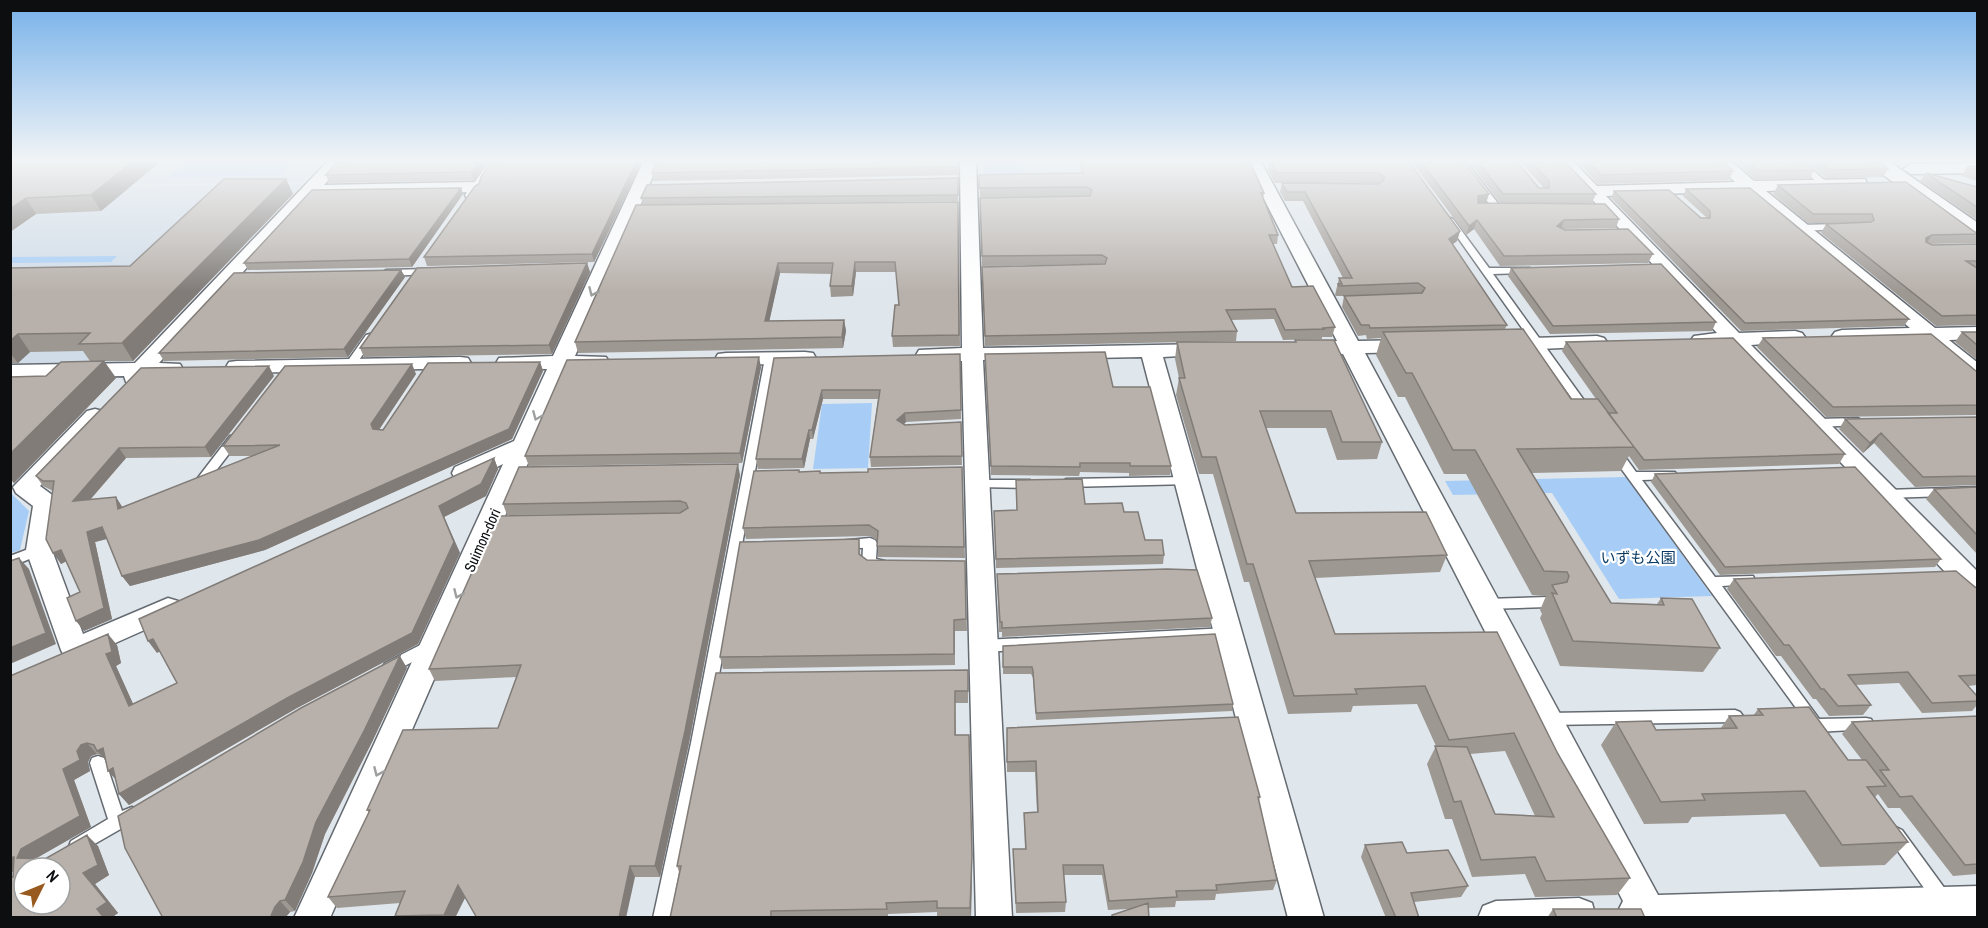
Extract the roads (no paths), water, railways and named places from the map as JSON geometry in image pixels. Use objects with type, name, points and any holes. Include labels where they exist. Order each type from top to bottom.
[{"type":"street","points":[[193,596],[64,655],[39,550],[46,503],[25,487],[235,276],[297,205]]},
{"type":"street","name":"Suimon-dori","points":[[312,918],[437,642],[496,522],[599,268],[637,205]]},
{"type":"street","points":[[969,205],[976,271],[971,425],[982,570],[981,664],[993,730],[994,918]]},
{"type":"street","points":[[1281,205],[1332,302],[1350,347],[1650,915]]},
{"type":"street","points":[[1600,205],[1658,267],[1817,423],[1849,468],[1886,494],[1963,574]]},
{"type":"street","points":[[1774,205],[1977,374]]},
{"type":"street","points":[[1943,205],[1977,234]]},
{"type":"street","points":[[1675,340],[1977,333]]},
{"type":"street","points":[[1482,345],[1618,342]]},
{"type":"street","points":[[1289,348],[1436,345]]},
{"type":"street","points":[[906,356],[1232,349]]},
{"type":"street","points":[[1151,351],[1187,481],[1207,571],[1229,633],[1242,718],[1306,918]]},
{"type":"street","points":[[703,360],[826,357]]},
{"type":"street","points":[[221,368],[286,371],[351,364],[427,368],[612,361]]},
{"type":"street","points":[[10,372],[187,368]]},
{"type":"street","points":[[439,484],[521,463]]},
{"type":"street","points":[[1496,918],[1959,908]]},
{"type":"lane","points":[[1480,208],[1508,208]]},
{"type":"lane","points":[[1442,211],[1592,420]]},
{"type":"lane","points":[[1801,228],[1852,227]]},
{"type":"lane","points":[[408,281],[421,262]]},
{"type":"lane","points":[[1486,271],[1533,270]]},
{"type":"lane","points":[[372,273],[436,272]]},
{"type":"lane","points":[[351,364],[376,327]]},
{"type":"lane","points":[[662,918],[717,677],[741,546],[749,472],[770,358]]},
{"type":"lane","points":[[1817,423],[1875,422]]},
{"type":"lane","points":[[201,482],[242,428]]},
{"type":"lane","points":[[1606,438],[1830,744]]},
{"type":"lane","points":[[1633,476],[1678,474]]},
{"type":"lane","points":[[974,475],[1187,481]]},
{"type":"lane","points":[[1886,494],[1977,491]]},
{"type":"lane","points":[[825,544],[870,543],[869,564],[891,564]]},
{"type":"lane","points":[[10,562],[39,550]]},
{"type":"lane","points":[[1711,582],[1759,580]]},
{"type":"lane","points":[[1485,604],[1548,602]]},
{"type":"lane","points":[[981,664],[1229,633]]},
{"type":"lane","points":[[375,675],[437,642]]},
{"type":"lane","points":[[1547,719],[1735,716]]},
{"type":"lane","points":[[1816,726],[1885,723]]},
{"type":"lane","points":[[98,763],[117,823]]},
{"type":"lane","points":[[61,856],[148,805]]},
{"type":"lane","points":[[1884,819],[1959,908]]},
{"type":"park label","name":"いずも公園","points":[[1638,557]]}]
